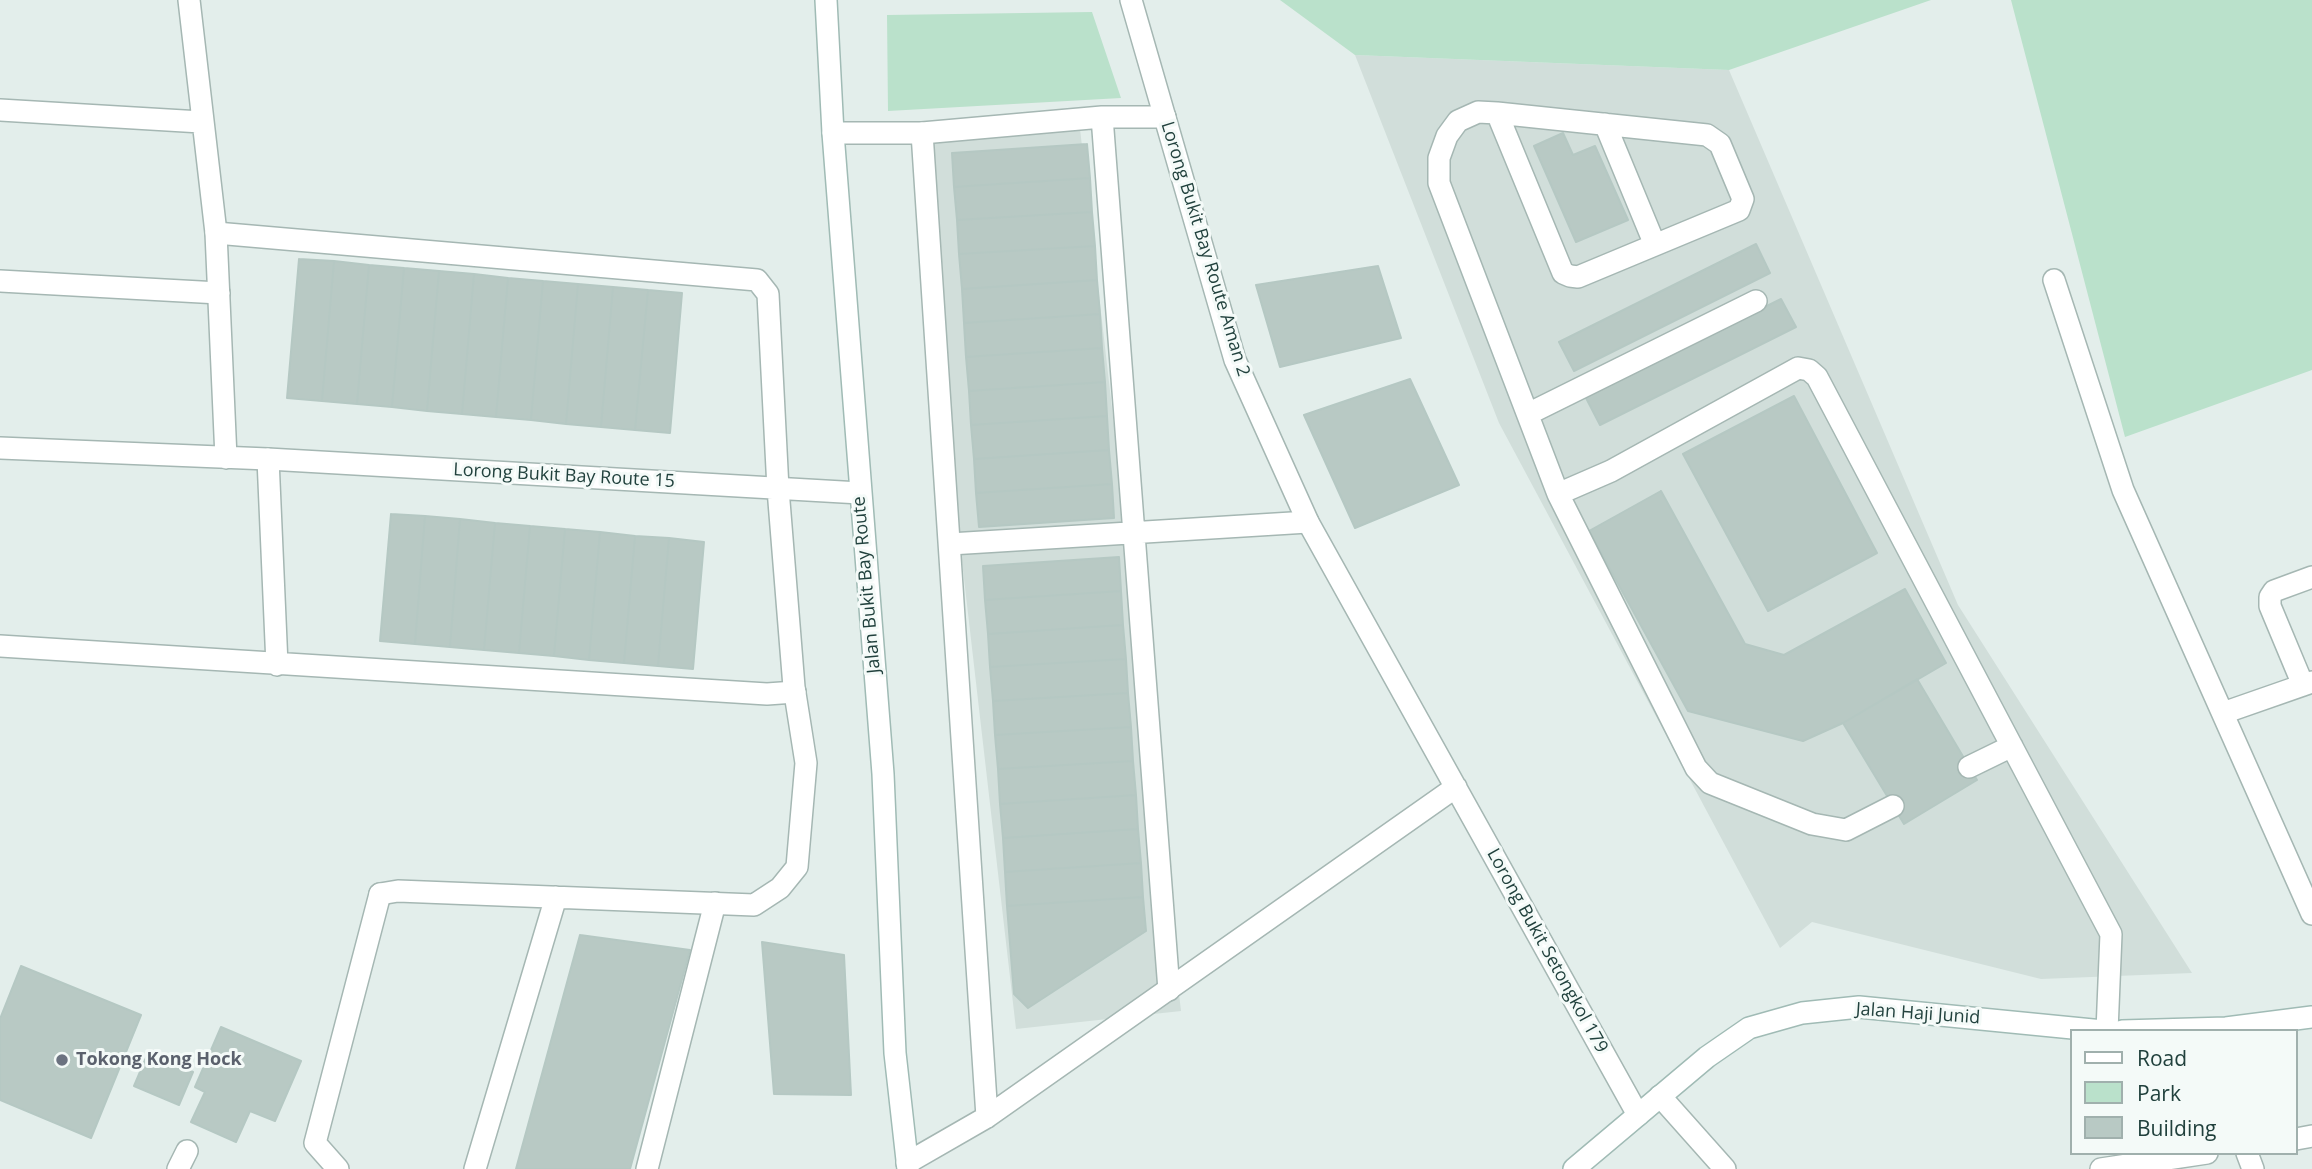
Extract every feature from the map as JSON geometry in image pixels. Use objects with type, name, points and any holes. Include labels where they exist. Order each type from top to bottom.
[{"type":"street","points":[[189,0],[201,122],[216,233],[226,458]]},
{"type":"street","name":"Jalan Bukit Bay Route","points":[[826,0],[833,133],[883,774],[895,1053],[907,1166]]},
{"type":"street","name":"Lorong Bukit Bay Route Aman 2","points":[[1131,0],[1235,360],[1308,522],[1456,787]]},
{"type":"street","points":[[0,110],[201,122]]},
{"type":"street","points":[[1497,113],[1563,272],[1578,277],[1739,210],[1743,199],[1720,144],[1707,135],[1497,113],[1478,112],[1458,121],[1447,136],[1439,158],[1439,183],[1558,494],[1696,768],[1710,783],[1812,824],[1846,830],[1893,806]]},
{"type":"street","points":[[833,133],[922,133],[1102,117],[1165,117]]},
{"type":"street","points":[[1102,117],[1169,990]]},
{"type":"street","points":[[1605,124],[1655,245]]},
{"type":"street","points":[[922,133],[987,1116]]},
{"type":"street","points":[[216,233],[757,280],[768,294],[778,489],[795,692],[806,763],[797,867],[780,888],[754,905],[398,891],[380,894],[315,1143],[338,1169]]},
{"type":"street","points":[[2054,280],[2123,490],[2312,914]]},
{"type":"street","points":[[0,281],[219,293]]},
{"type":"street","points":[[1528,414],[1756,301]]},
{"type":"street","points":[[1558,494],[1611,471],[1798,368],[1809,370],[1817,377],[2112,934],[2105,1029]]},
{"type":"street","name":"Lorong Bukit Bay Route 15","points":[[0,448],[268,459],[860,493]]},
{"type":"street","points":[[268,459],[277,665]]},
{"type":"street","points":[[950,544],[1308,522]]},
{"type":"street","points":[[2223,713],[2307,684],[2270,606],[2270,597],[2274,591],[2312,577]]},
{"type":"street","points":[[0,646],[767,694],[795,692]]},
{"type":"street","points":[[1969,767],[2012,746]]},
{"type":"street","points":[[907,1166],[987,1116],[1456,787]]},
{"type":"street","name":"Lorong Bukit Setongkol 179","points":[[1456,787],[1638,1115]]},
{"type":"street","points":[[475,1169],[556,897]]},
{"type":"street","points":[[647,1169],[715,903]]},
{"type":"street","name":"Jalan Haji Junid","points":[[1574,1169],[1660,1096],[1749,1028],[1802,1013],[1859,1007],[2084,1029]]},
{"type":"street","points":[[2227,1029],[2312,1017]]},
{"type":"street","points":[[1660,1096],[1725,1169]]},
{"type":"street","points":[[2101,1169],[2194,1155]]},
{"type":"shaded area","points":[[1355,55],[1729,70],[1958,605],[2192,973],[2041,979],[1812,922],[1780,948],[1499,423]]},
{"type":"shaded area","points":[[1079,120],[1181,1011],[1016,1029],[913,137]]},
{"type":"green space","points":[[1280,0],[1931,0],[1729,70],[1355,55]]},
{"type":"green space","points":[[2011,0],[2312,0],[2312,370],[2125,437]]},
{"type":"green space","points":[[1092,12],[1121,98],[888,111],[887,15]]},
{"type":"building","points":[[1563,133],[1573,155],[1595,146],[1628,220],[1576,242],[1534,146]]},
{"type":"building","points":[[1087,144],[1090,178],[954,187],[952,153]]},
{"type":"building","points":[[1090,178],[1092,212],[957,220],[954,187]]},
{"type":"building","points":[[1092,212],[1095,246],[959,254],[957,220]]},
{"type":"building","points":[[1756,244],[1770,273],[1574,371],[1559,342]]},
{"type":"building","points":[[1095,246],[1097,280],[962,289],[959,254]]},
{"type":"building","points":[[299,259],[334,261],[322,401],[287,398]]},
{"type":"building","points":[[334,261],[369,265],[357,404],[322,401]]},
{"type":"building","points":[[369,265],[404,268],[392,407],[357,404]]},
{"type":"building","points":[[1378,266],[1401,338],[1280,367],[1256,285]]},
{"type":"building","points":[[404,268],[439,271],[427,411],[392,407]]},
{"type":"building","points":[[439,271],[474,274],[462,414],[427,411]]},
{"type":"building","points":[[474,274],[508,278],[496,417],[462,414]]},
{"type":"building","points":[[508,278],[543,281],[531,420],[496,417]]},
{"type":"building","points":[[1097,280],[1100,314],[964,323],[962,289]]},
{"type":"building","points":[[543,281],[578,284],[566,424],[531,420]]},
{"type":"building","points":[[578,284],[613,287],[601,427],[566,424]]},
{"type":"building","points":[[613,287],[648,290],[635,430],[601,427]]},
{"type":"building","points":[[648,290],[682,293],[670,433],[635,430]]},
{"type":"building","points":[[1781,299],[1796,327],[1600,425],[1585,396]]},
{"type":"building","points":[[1100,314],[1102,348],[966,357],[964,323]]},
{"type":"building","points":[[1102,348],[1105,382],[969,391],[966,357]]},
{"type":"building","points":[[1410,379],[1459,485],[1355,528],[1304,415]]},
{"type":"building","points":[[1105,382],[1107,416],[971,425],[969,391]]},
{"type":"building","points":[[1794,396],[1877,553],[1768,611],[1683,454]]},
{"type":"building","points":[[1107,416],[1109,450],[974,459],[971,425]]},
{"type":"building","points":[[1109,450],[1112,484],[976,493],[974,459]]},
{"type":"building","points":[[1112,484],[1114,518],[979,527],[976,493]]},
{"type":"building","points":[[1661,491],[1745,644],[1784,655],[1905,589],[1946,663],[1843,723],[1803,741],[1688,711],[1589,531]]},
{"type":"building","points":[[391,514],[425,516],[415,644],[380,641]]},
{"type":"building","points":[[425,516],[460,519],[450,647],[415,644]]},
{"type":"building","points":[[460,519],[495,523],[484,650],[450,647]]},
{"type":"building","points":[[495,523],[530,526],[519,653],[484,650]]},
{"type":"building","points":[[530,526],[565,529],[554,656],[519,653]]},
{"type":"building","points":[[565,529],[600,532],[589,660],[554,656]]},
{"type":"building","points":[[600,532],[635,536],[624,663],[589,660]]},
{"type":"building","points":[[635,536],[669,538],[658,666],[624,663]]},
{"type":"building","points":[[669,538],[704,542],[693,669],[658,666]]},
{"type":"building","points":[[1119,557],[1121,591],[985,600],[983,566]]},
{"type":"building","points":[[1121,591],[1123,625],[988,634],[985,600]]},
{"type":"building","points":[[1123,625],[1126,659],[990,667],[988,634]]},
{"type":"building","points":[[1126,659],[1128,693],[993,701],[990,667]]},
{"type":"building","points":[[1917,679],[1977,780],[1904,824],[1843,723]]},
{"type":"building","points":[[1128,693],[1131,727],[995,735],[993,701]]},
{"type":"building","points":[[1131,727],[1133,761],[998,769],[995,735]]},
{"type":"building","points":[[1133,761],[1136,795],[1000,804],[998,769]]},
{"type":"building","points":[[1136,795],[1138,829],[1003,838],[1000,804]]},
{"type":"building","points":[[1138,829],[1141,863],[1005,872],[1003,838]]},
{"type":"building","points":[[1141,863],[1143,897],[1007,906],[1005,872]]},
{"type":"building","points":[[1143,897],[1146,931],[1028,1008],[1014,994],[1007,906]]},
{"type":"building","points":[[580,935],[690,950],[630,1169],[516,1169]]},
{"type":"building","points":[[762,942],[844,955],[851,1095],[774,1094]]},
{"type":"building","name":"Tokong Kong Hock","points":[[21,966],[141,1015],[91,1138],[0,1100],[0,1019]]},
{"type":"building","points":[[221,1027],[301,1061],[275,1121],[250,1111],[236,1142],[191,1122],[205,1092],[195,1087]]},
{"type":"building","points":[[148,1053],[193,1072],[179,1105],[134,1086]]},
{"type":"place","name":"Tokong Kong Hock","points":[[62,1060]]}]
